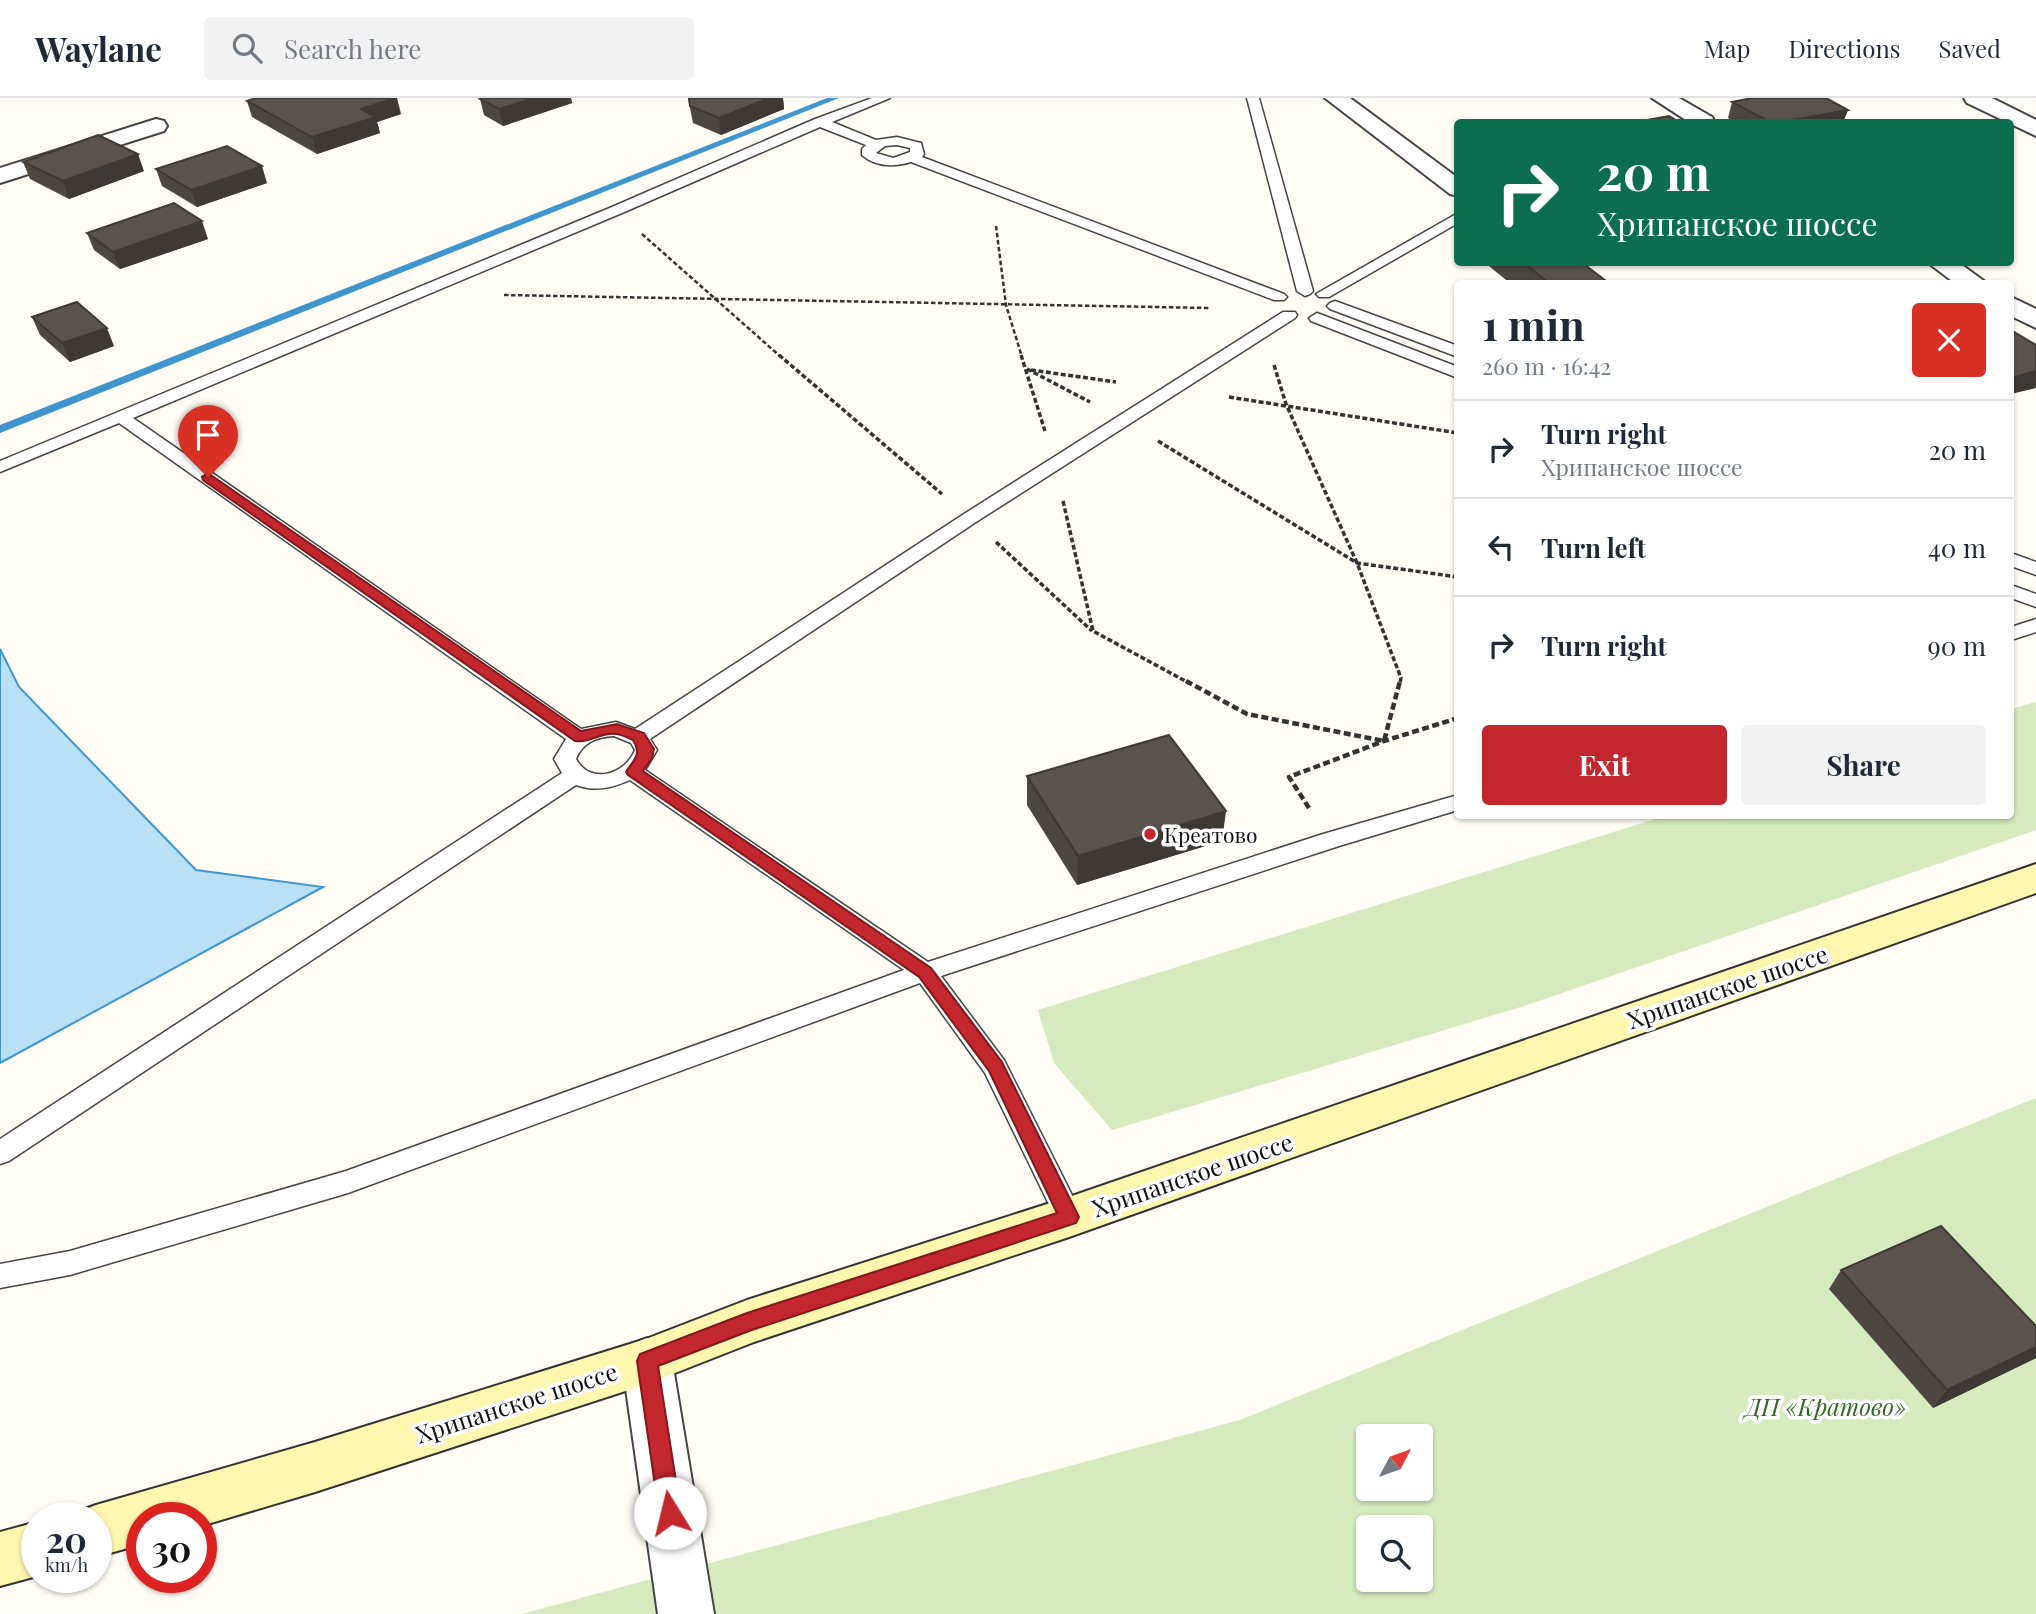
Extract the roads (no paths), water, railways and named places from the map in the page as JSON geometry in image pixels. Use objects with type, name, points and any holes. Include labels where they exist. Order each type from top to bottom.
[{"type":"main road","name":"Хрипанское шоссе","points":[[197,1502],[647,1361],[747,1322],[1069,1217],[2036,878]]},
{"type":"main road","points":[[0,1559],[21,1553]]},
{"type":"street","points":[[1336,98],[1454,186]]},
{"type":"street","points":[[1663,98],[1699,119]]},
{"type":"street","points":[[1975,98],[2036,129]]},
{"type":"street","points":[[0,176],[156,126]]},
{"type":"street","points":[[1946,266],[1968,280]]},
{"type":"street","points":[[2014,307],[2036,320]]},
{"type":"street","points":[[647,1361],[686,1614]]},
{"type":"lane","points":[[0,467],[617,210],[820,122],[884,98]]},
{"type":"lane","points":[[1253,98],[1305,290]]},
{"type":"lane","points":[[820,122],[875,144],[897,141],[912,144],[918,149],[917,155],[895,162],[876,159],[868,151],[875,144]]},
{"type":"lane","points":[[912,158],[1283,307],[1454,371]]},
{"type":"lane","points":[[1330,300],[1454,220]]},
{"type":"lane","points":[[639,736],[1263,330],[1283,307],[1288,292],[1305,290],[1454,350]]},
{"type":"lane","points":[[1317,318],[1331,313],[1330,300]]},
{"type":"lane","points":[[120,416],[580,738]]},
{"type":"lane","points":[[2014,560],[2036,569]]},
{"type":"lane","points":[[2014,592],[2036,601]]},
{"type":"lane","points":[[2014,633],[2036,625]]},
{"type":"lane","points":[[617,729],[639,736],[646,749],[645,758],[633,772],[604,782],[575,775],[565,759],[571,746],[592,732],[617,729]]},
{"type":"lane","points":[[633,772],[925,972],[995,1067],[1069,1217]]},
{"type":"lane","points":[[0,1153],[575,775]]},
{"type":"lane","points":[[0,1276],[70,1263],[348,1182],[925,972],[1331,840],[1454,803]]},
{"type":"water","points":[[0,649],[19,687],[196,870],[323,887],[0,1063]]},
{"type":"waterway","points":[[0,429],[835,98]]},
{"type":"place","name":"Креатово","points":[[1150,834]]},
{"type":"park label","name":"ДП «Кратово»","points":[[1826,1406]]}]
